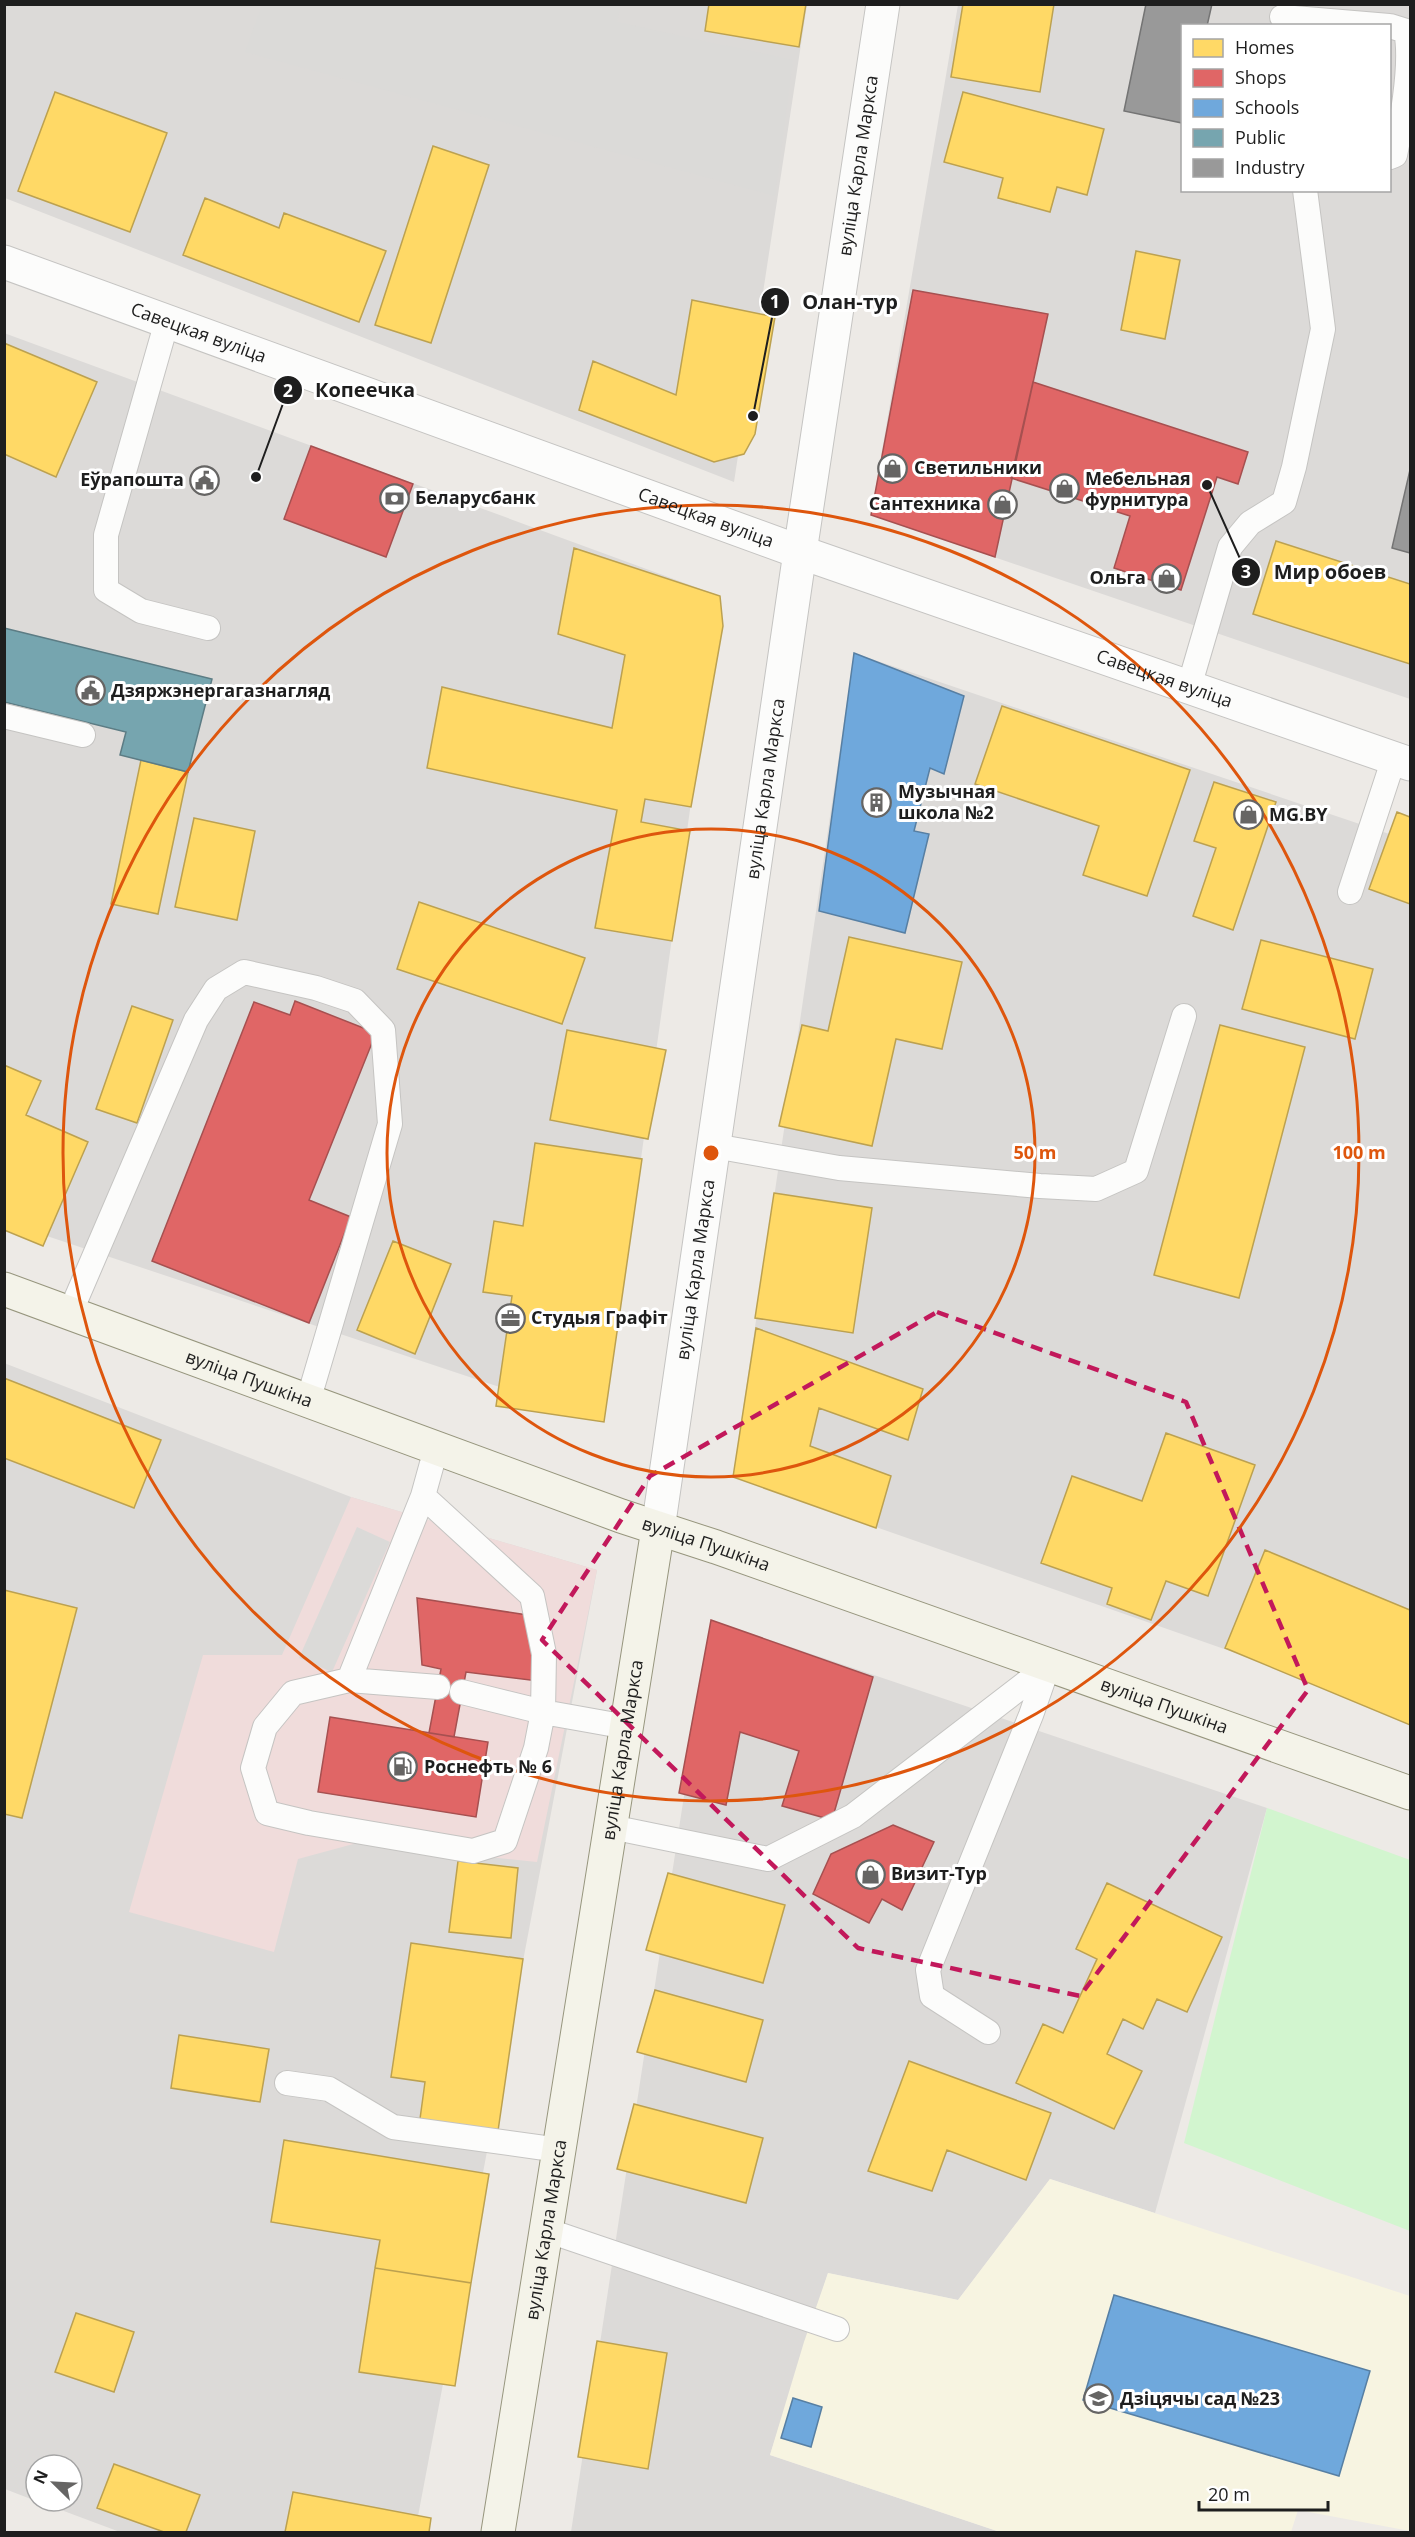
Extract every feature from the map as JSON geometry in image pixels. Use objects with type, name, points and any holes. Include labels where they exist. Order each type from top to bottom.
[{"type":"main road","name":"вуліца Пушкіна","points":[[4,1289],[436,1449],[1410,1793]]},
{"type":"main road","name":"вуліца Карла Маркса","points":[[498,2532],[657,1528]]},
{"type":"street","name":"вуліца Карла Маркса","points":[[657,1528],[883,4]]},
{"type":"street","name":"Савецкая вуліца","points":[[4,262],[800,552],[1402,761]]},
{"type":"lane","points":[[1282,16],[1368,24]]},
{"type":"lane","points":[[1391,27],[1406,31],[1409,48],[1399,137],[1395,155],[1391,156]]},
{"type":"lane","points":[[1189,687],[1230,547],[1250,523],[1284,502],[1294,467],[1323,329],[1305,192]]},
{"type":"lane","points":[[167,321],[106,535],[106,590],[141,611],[208,628]]},
{"type":"lane","points":[[4,716],[83,735]]},
{"type":"lane","points":[[1350,892],[1402,761]]},
{"type":"lane","points":[[70,1313],[196,1020],[216,989],[244,972],[316,988],[355,1001],[383,1030],[390,1124],[308,1401]]},
{"type":"lane","points":[[714,1146],[839,1168],[1096,1189],[1136,1171],[1184,1016]]},
{"type":"lane","points":[[349,1680],[423,1496],[436,1449]]},
{"type":"lane","points":[[423,1496],[532,1596],[544,1654],[543,1712],[536,1748],[505,1840],[473,1851],[309,1823],[267,1813],[253,1768],[265,1727],[293,1693],[349,1680],[438,1687]]},
{"type":"lane","points":[[611,1827],[768,1859],[853,1816],[1048,1666]]},
{"type":"lane","points":[[988,2032],[932,1996],[928,1970],[1031,1715],[1048,1666]]},
{"type":"lane","points":[[462,1692],[543,1712],[627,1728]]},
{"type":"lane","points":[[287,2084],[329,2089],[393,2127],[559,2150]]},
{"type":"lane","points":[[546,2230],[837,2328]]},
{"type":"highlighted area","points":[[937,1312],[1186,1402],[1308,1690],[1080,1996],[858,1948],[542,1640],[650,1476]]},
{"type":"shaded area","points":[[4,5],[807,5],[734,482],[5,198]]},
{"type":"shaded area","points":[[262,5],[621,5],[617,22],[793,60],[775,196],[245,52]]},
{"type":"shaded area","points":[[958,5],[1410,5],[1410,699],[871,515]]},
{"type":"shaded area","points":[[4,333],[720,596],[604,1422],[5,1222]]},
{"type":"shaded area","points":[[854,653],[1410,841],[1410,1714],[733,1477]]},
{"type":"shaded area","points":[[4,1363],[351,1497],[597,1570],[415,2532],[120,2532],[69,2513],[84,2513],[84,2453],[24,2453],[24,2496],[5,2489]]},
{"type":"shaded area","points":[[351,1497],[597,1570],[537,1862],[357,1843],[298,1859],[274,1952],[129,1912],[203,1655],[282,1655]]},
{"type":"shaded area","points":[[357,1527],[390,1542],[332,1672],[299,1658]]},
{"type":"shaded area","points":[[711,1620],[1267,1808],[1155,2213],[1050,2179],[958,2300],[828,2273],[770,2455],[1000,2532],[571,2532]]},
{"type":"shaded area","name":"Дзіцячы сад №23","points":[[1050,2179],[1410,2296],[1410,2531],[1298,2510],[1291,2532],[1000,2532],[770,2455],[804,2342],[828,2273],[958,2300]]},
{"type":"green space","points":[[1267,1808],[1410,1860],[1410,2231],[1184,2143]]},
{"type":"building: Homes","points":[[709,4],[806,4],[799,47],[705,31]]},
{"type":"building: Homes","points":[[963,4],[1054,4],[1040,92],[951,77]]},
{"type":"building: Homes","points":[[55,92],[167,133],[130,232],[18,191]]},
{"type":"building: Homes","points":[[963,92],[1104,129],[1087,195],[1057,187],[1050,212],[998,198],[1003,178],[944,162]]},
{"type":"building: Homes","points":[[433,146],[489,165],[431,343],[375,325]]},
{"type":"building: Homes","points":[[205,198],[279,228],[284,213],[386,251],[359,322],[183,255]]},
{"type":"building: Homes","points":[[1136,251],[1180,260],[1165,339],[1121,330]]},
{"type":"building: Homes","points":[[692,300],[775,317],[755,434],[744,454],[714,462],[579,410],[593,361],[676,395]]},
{"type":"building: Homes","points":[[4,343],[97,382],[56,477],[4,454]]},
{"type":"building: Homes","points":[[1276,541],[1410,584],[1410,664],[1253,614]]},
{"type":"building: Homes","points":[[574,548],[720,596],[723,626],[691,807],[645,799],[641,822],[690,831],[672,941],[595,928],[617,810],[427,768],[442,687],[612,728],[625,655],[558,634]]},
{"type":"building: Homes","points":[[1002,706],[1190,770],[1147,896],[1083,875],[1099,826],[975,784]]},
{"type":"building: Homes","points":[[141,760],[188,772],[158,914],[111,904]]},
{"type":"building: Homes","points":[[1214,782],[1276,802],[1233,930],[1193,916],[1216,848],[1194,841]]},
{"type":"building: Homes","points":[[1397,812],[1410,817],[1410,904],[1369,889]]},
{"type":"building: Homes","points":[[194,818],[255,831],[237,920],[175,907]]},
{"type":"building: Homes","points":[[419,902],[585,958],[562,1024],[397,969]]},
{"type":"building: Homes","points":[[849,937],[962,962],[942,1049],[896,1039],[872,1146],[779,1126],[802,1025],[828,1031]]},
{"type":"building: Homes","points":[[1261,940],[1373,969],[1355,1039],[1242,1009]]},
{"type":"building: Homes","points":[[132,1006],[173,1020],[137,1123],[96,1109]]},
{"type":"building: Homes","points":[[1220,1025],[1305,1047],[1239,1298],[1154,1275]]},
{"type":"building: Homes","points":[[567,1030],[666,1050],[648,1139],[550,1120]]},
{"type":"building: Homes","points":[[4,1065],[41,1081],[26,1115],[88,1142],[43,1246],[4,1230]]},
{"type":"building: Homes","points":[[535,1143],[642,1159],[604,1422],[496,1406],[512,1296],[483,1292],[494,1221],[523,1226]]},
{"type":"building: Homes","points":[[774,1193],[872,1208],[853,1333],[755,1318]]},
{"type":"building: Homes","points":[[393,1241],[451,1264],[415,1354],[357,1330]]},
{"type":"building: Homes","points":[[756,1328],[923,1389],[908,1440],[819,1408],[810,1446],[891,1476],[876,1528],[733,1477]]},
{"type":"building: Homes","points":[[4,1378],[161,1440],[134,1508],[4,1458]]},
{"type":"building: Homes","points":[[1166,1433],[1255,1465],[1208,1596],[1166,1581],[1151,1620],[1107,1604],[1112,1588],[1041,1563],[1072,1476],[1142,1501]]},
{"type":"building: Homes","points":[[1265,1550],[1410,1610],[1410,1725],[1225,1648]]},
{"type":"building: Homes","points":[[4,1590],[77,1608],[22,1818],[4,1814]]},
{"type":"building: Homes","points":[[458,1861],[518,1868],[511,1938],[449,1932]]},
{"type":"building: Homes","points":[[668,1873],[785,1905],[763,1983],[646,1950]]},
{"type":"building: Homes","points":[[1107,1883],[1222,1937],[1187,2012],[1157,1999],[1143,2029],[1123,2019],[1107,2054],[1142,2071],[1114,2129],[1016,2083],[1043,2024],[1063,2033],[1097,1959],[1076,1949]]},
{"type":"building: Homes","points":[[411,1943],[523,1959],[498,2131],[420,2119],[425,2082],[391,2077]]},
{"type":"building: Homes","points":[[655,1990],[763,2020],[746,2082],[637,2052]]},
{"type":"building: Homes","points":[[179,2035],[269,2049],[260,2102],[171,2088]]},
{"type":"building: Homes","points":[[909,2061],[1051,2113],[1026,2180],[947,2150],[932,2191],[868,2171]]},
{"type":"building: Homes","points":[[634,2104],[763,2138],[746,2203],[617,2169]]},
{"type":"building: Homes","points":[[284,2140],[489,2174],[471,2283],[375,2268],[380,2240],[271,2222]]},
{"type":"building: Homes","points":[[375,2268],[471,2283],[455,2386],[359,2372]]},
{"type":"building: Homes","points":[[76,2313],[134,2332],[114,2392],[55,2372]]},
{"type":"building: Homes","points":[[597,2341],[667,2353],[648,2469],[578,2457]]},
{"type":"building: Homes","points":[[114,2464],[200,2495],[186,2532],[164,2532],[97,2508]]},
{"type":"building: Homes","points":[[293,2492],[431,2518],[429,2532],[285,2532]]},
{"type":"building: Shops","points":[[913,290],[1048,314],[995,557],[871,515]]},
{"type":"building: Shops","points":[[1033,382],[1248,452],[1238,484],[1217,477],[1181,590],[1114,568],[1130,516],[1011,478]]},
{"type":"building: Shops","points":[[311,446],[413,484],[386,557],[284,519]]},
{"type":"building: Shops","points":[[295,1001],[376,1033],[309,1200],[351,1217],[309,1323],[152,1261],[254,1002],[290,1015]]},
{"type":"building: Shops","points":[[417,1598],[527,1615],[538,1681],[466,1672],[454,1737],[429,1733],[441,1669],[422,1665]]},
{"type":"building: Shops","points":[[711,1620],[873,1677],[832,1820],[782,1806],[799,1751],[740,1732],[726,1805],[679,1793]]},
{"type":"building: Shops","name":"Роснефть № 6","points":[[330,1717],[488,1742],[476,1817],[318,1792]]},
{"type":"building: Shops","name":"Визит-Тур","points":[[893,1825],[934,1842],[902,1910],[882,1899],[869,1923],[813,1894],[831,1854]]},
{"type":"building: Schools","name":"Музычная школа №2","points":[[854,653],[964,696],[944,774],[930,768],[914,831],[929,834],[905,933],[819,911]]},
{"type":"building: Schools","points":[[1114,2295],[1370,2371],[1339,2476],[1083,2400]]},
{"type":"building: Schools","points":[[793,2398],[822,2407],[811,2447],[781,2438]]},
{"type":"building: Public","points":[[4,628],[212,679],[188,772],[120,755],[126,732],[4,702]]},
{"type":"building: Industry","points":[[1146,4],[1212,4],[1207,24],[1181,24],[1181,123],[1124,111]]},
{"type":"building: Industry","points":[[1410,470],[1410,553],[1392,548]]},
{"type":"place","name":"Олан-тур","points":[[753,416]]},
{"type":"place","name":"Светильники","points":[[893,468]]},
{"type":"place","name":"Копеечка","points":[[256,477]]},
{"type":"place","name":"Еўрапошта","points":[[205,480]]},
{"type":"place","name":"Мир обоев","points":[[1207,485]]},
{"type":"place","name":"Мебельная фурнитура","points":[[1064,489]]},
{"type":"place","name":"Беларусбанк","points":[[394,498]]},
{"type":"place","name":"Сантехника","points":[[1002,504]]},
{"type":"place","name":"Ольга","points":[[1167,578]]},
{"type":"place","name":"Дзяржэнергагазнагляд","points":[[90,691]]},
{"type":"place","name":"Музычная школа №2","points":[[877,802]]},
{"type":"place","name":"MG.BY","points":[[1248,815]]},
{"type":"place","name":"Студыя Графіт","points":[[510,1318]]},
{"type":"place","name":"Роснефть № 6","points":[[403,1767]]},
{"type":"place","name":"Визит-Тур","points":[[870,1874]]},
{"type":"place","name":"Дзіцячы сад №23","points":[[1099,2399]]}]
